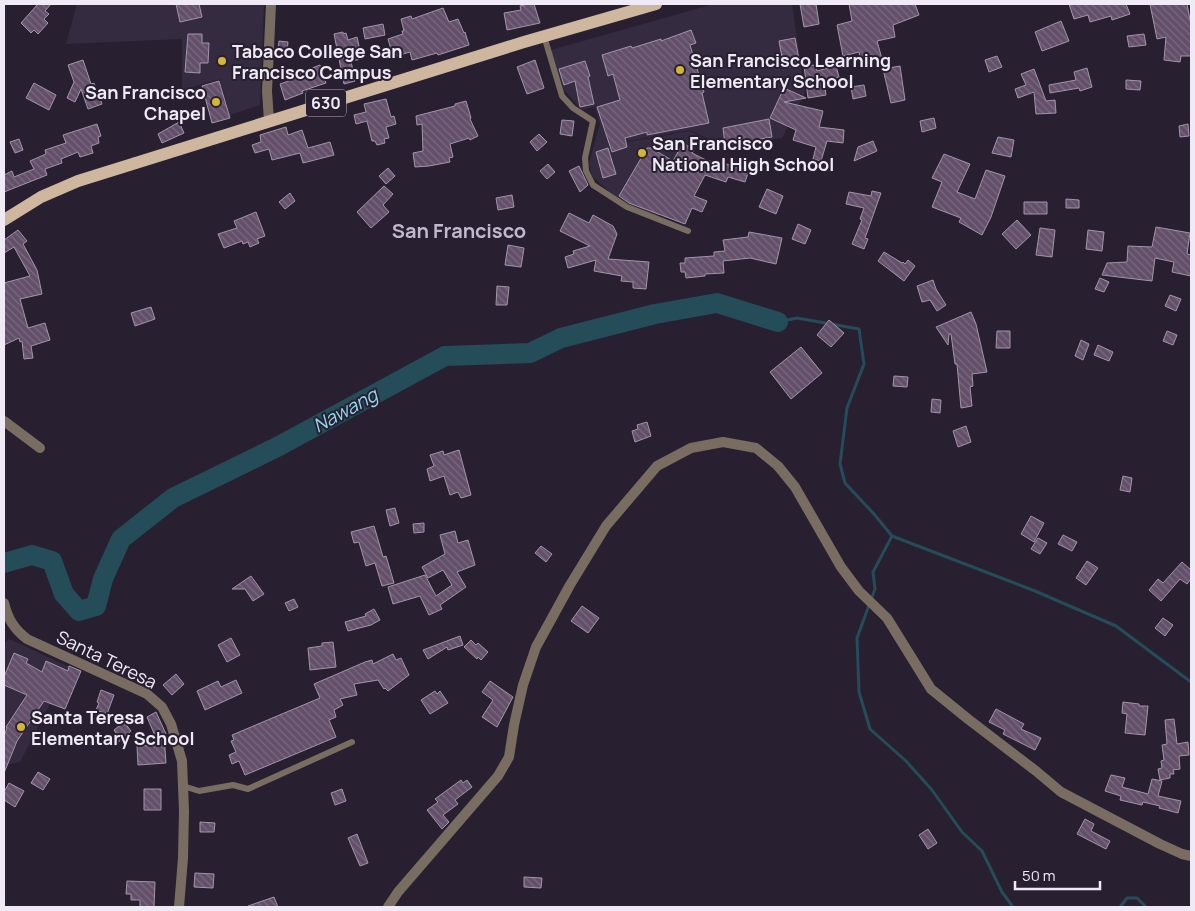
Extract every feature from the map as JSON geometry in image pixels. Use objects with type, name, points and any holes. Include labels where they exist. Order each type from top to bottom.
[{"type":"main road","name":"630","points":[[4,220],[41,197],[78,181],[544,36],[656,4]]},
{"type":"street","points":[[269,122],[267,91],[271,4]]},
{"type":"street","points":[[4,421],[40,448]]},
{"type":"street","points":[[388,907],[404,885],[498,776],[509,756],[522,693],[536,648],[570,585],[606,526],[657,466],[691,448],[723,442],[756,448],[778,466],[795,487],[841,567],[859,591],[887,618],[931,688],[1061,792],[1160,844],[1191,856]]},
{"type":"street","name":"Santa Teresa","points":[[4,603],[7,614],[16,630],[27,639],[147,694],[162,707],[170,724],[182,761],[183,858],[180,907]]},
{"type":"lane","points":[[544,36],[562,96],[573,108],[594,121],[585,158],[586,171],[593,185],[627,207],[688,231]]},
{"type":"lane","points":[[183,786],[199,791],[233,785],[248,789],[352,742]]},
{"type":"shaded area","name":"Tabaco College San Francisco Campus","points":[[77,4],[264,4],[260,105],[230,115],[220,79],[182,90],[182,39],[66,44]]},
{"type":"shaded area","name":"San Francisco Learning Elementary School","points":[[714,4],[792,4],[805,93],[782,138],[725,147],[690,130],[628,141],[619,116],[628,142],[690,131],[702,137],[673,186],[658,217],[633,207],[611,193],[592,176],[589,163],[600,124],[595,107],[614,101],[582,110],[564,90],[551,50]]},
{"type":"shaded area","name":"Santa Teresa Elementary School","points":[[9,639],[69,667],[20,762],[4,765],[4,644]]},
{"type":"building","points":[[38,4],[51,4],[45,11],[49,14],[44,19],[48,23],[38,34],[34,30],[31,33],[21,23]]},
{"type":"building","points":[[176,4],[199,4],[202,17],[180,22]]},
{"type":"building","points":[[534,4],[540,23],[507,30],[504,13],[521,10],[520,6]]},
{"type":"building","points":[[800,4],[816,4],[819,24],[804,27]]},
{"type":"building","points":[[849,4],[915,4],[919,15],[893,25],[895,37],[877,41],[882,59],[861,63],[859,52],[843,56],[837,25],[852,21]]},
{"type":"building","points":[[1069,4],[1126,4],[1130,14],[1112,20],[1111,16],[1090,22],[1088,15],[1074,19]]},
{"type":"building","points":[[1150,4],[1187,4],[1191,25],[1191,56],[1181,56],[1180,62],[1164,60],[1166,37],[1157,39]]},
{"type":"building","points":[[443,8],[449,22],[458,19],[469,45],[438,55],[437,53],[412,60],[410,52],[393,57],[388,39],[403,34],[401,19],[411,16],[412,19]]},
{"type":"building","points":[[1061,21],[1069,41],[1042,51],[1035,32]]},
{"type":"building","points":[[383,24],[385,35],[365,39],[363,28]]},
{"type":"building","points":[[691,30],[696,43],[690,45],[704,92],[702,93],[709,123],[647,135],[647,132],[625,138],[627,147],[612,152],[597,107],[620,100],[613,74],[608,76],[602,55],[631,46],[632,48],[661,39],[661,41]]},
{"type":"building","points":[[343,32],[343,34],[346,33],[348,40],[357,37],[362,59],[351,61],[355,81],[344,84],[334,34]]},
{"type":"building","points":[[188,34],[202,34],[202,43],[209,43],[208,63],[200,63],[200,73],[185,72]]},
{"type":"building","points":[[1144,34],[1146,45],[1129,47],[1127,36]]},
{"type":"building","points":[[795,38],[800,65],[784,68],[779,41]]},
{"type":"building","points":[[279,41],[288,42],[287,51],[278,51]]},
{"type":"building","points":[[997,56],[1002,67],[989,72],[985,60]]},
{"type":"building","points":[[83,60],[91,84],[94,83],[102,104],[88,109],[81,89],[75,102],[67,98],[74,82],[68,65]]},
{"type":"building","points":[[535,60],[544,88],[527,94],[517,67]]},
{"type":"building","points":[[585,61],[590,76],[588,77],[594,104],[580,107],[575,81],[564,85],[559,69]]},
{"type":"building","points":[[320,65],[326,83],[302,91],[303,93],[285,100],[280,84],[297,78],[296,74]]},
{"type":"building","points":[[816,65],[817,71],[836,66],[839,77],[824,81],[826,95],[808,98],[804,66]]},
{"type":"building","points":[[900,66],[905,100],[891,103],[883,69]]},
{"type":"building","points":[[1087,68],[1092,87],[1080,91],[1079,88],[1050,93],[1049,85],[1076,80],[1074,72]]},
{"type":"building","points":[[1034,69],[1046,101],[1055,100],[1056,113],[1036,114],[1034,92],[1018,98],[1015,89],[1026,85],[1021,74]]},
{"type":"building","points":[[1126,80],[1141,81],[1140,90],[1126,89]]},
{"type":"building","name":"San Francisco Chapel","points":[[219,81],[230,118],[212,123],[202,86]]},
{"type":"building","points":[[34,83],[56,95],[49,110],[26,98]]},
{"type":"building","points":[[864,85],[866,96],[853,99],[851,87]]},
{"type":"building","points":[[784,88],[806,98],[784,102],[823,111],[819,127],[844,130],[843,143],[827,141],[821,161],[813,159],[816,147],[793,140],[796,130],[770,118]]},
{"type":"building","points":[[386,99],[391,117],[394,116],[396,124],[386,127],[389,138],[384,139],[385,143],[377,145],[375,141],[372,141],[367,121],[356,124],[354,115],[366,112],[364,104]]},
{"type":"building","points":[[466,101],[470,119],[478,136],[470,140],[469,138],[450,144],[453,157],[449,158],[450,162],[415,167],[413,153],[423,151],[422,124],[417,125],[416,116],[455,106],[455,104]]},
{"type":"building","points":[[934,118],[936,128],[922,132],[920,121]]},
{"type":"building","points":[[769,119],[772,137],[725,145],[723,128]]},
{"type":"building","points":[[562,120],[574,121],[572,136],[560,134]]},
{"type":"building","points":[[179,122],[184,133],[162,143],[158,134]]},
{"type":"building","points":[[97,124],[101,136],[98,137],[99,143],[91,146],[93,153],[80,157],[78,152],[61,159],[62,163],[45,169],[47,175],[4,192],[4,175],[12,171],[14,177],[34,169],[30,161],[46,154],[45,150],[66,143],[63,135]]},
{"type":"building","points":[[1188,124],[1189,136],[1180,137],[1179,126]]},
{"type":"building","points":[[286,127],[288,135],[302,130],[308,148],[330,142],[334,155],[303,163],[300,153],[272,160],[269,149],[255,153],[252,145],[261,142],[260,135]]},
{"type":"building","points":[[539,134],[547,142],[537,151],[530,142]]},
{"type":"building","points":[[998,137],[1014,140],[1011,157],[992,153]]},
{"type":"building","points":[[19,139],[23,150],[15,153],[10,142]]},
{"type":"building","points":[[873,141],[877,151],[854,161],[858,147]]},
{"type":"building","points":[[683,143],[694,150],[692,153],[704,159],[718,164],[719,162],[749,170],[745,182],[728,177],[726,182],[705,175],[694,196],[707,201],[702,212],[692,208],[685,224],[629,203],[619,196],[647,148],[651,148],[673,161]]},
{"type":"building","points":[[608,148],[616,174],[603,178],[596,152]]},
{"type":"building","points":[[944,154],[970,164],[957,192],[975,199],[986,170],[1005,176],[991,217],[982,235],[959,222],[961,218],[932,207],[942,182],[932,178]]},
{"type":"building","points":[[548,164],[555,172],[547,179],[540,171]]},
{"type":"building","points":[[579,166],[588,185],[580,192],[569,171]]},
{"type":"building","points":[[388,168],[395,176],[386,184],[379,176]]},
{"type":"building","points":[[384,186],[393,194],[383,205],[389,212],[371,228],[357,212]]},
{"type":"building","points":[[767,189],[783,196],[776,214],[759,207]]},
{"type":"building","points":[[872,191],[881,193],[865,238],[868,239],[864,249],[852,244],[862,220],[860,219],[864,208],[846,204],[849,192],[871,196]]},
{"type":"building","points":[[290,193],[295,201],[285,209],[279,202]]},
{"type":"building","points":[[512,195],[514,207],[498,210],[496,198]]},
{"type":"building","points":[[1066,199],[1079,200],[1079,208],[1066,208]]},
{"type":"building","points":[[1024,202],[1047,202],[1047,214],[1024,214]]},
{"type":"building","points":[[256,212],[265,236],[257,239],[259,243],[250,247],[248,242],[243,244],[242,241],[224,248],[218,234],[237,228],[234,221]]},
{"type":"building","points":[[569,213],[589,223],[593,215],[613,226],[617,234],[608,259],[649,262],[646,289],[633,288],[633,282],[621,281],[622,276],[594,271],[596,260],[568,268],[565,257],[574,254],[573,251],[590,246],[560,231]]},
{"type":"building","points":[[1017,220],[1031,235],[1016,249],[1002,234]]},
{"type":"building","points":[[798,224],[811,230],[805,244],[792,239]]},
{"type":"building","points":[[1156,227],[1190,233],[1187,254],[1191,255],[1191,276],[1172,272],[1174,262],[1155,258],[1152,281],[1102,275],[1107,263],[1127,262],[1128,246],[1152,247]]},
{"type":"building","points":[[1040,228],[1055,230],[1052,257],[1036,255]]},
{"type":"building","points":[[18,230],[27,241],[23,244],[37,270],[42,294],[20,299],[28,328],[45,323],[50,340],[31,346],[33,358],[24,359],[22,341],[20,342],[19,338],[4,345],[4,283],[30,276],[14,247],[4,253],[4,240]]},
{"type":"building","points":[[1088,230],[1104,232],[1102,251],[1086,249]]},
{"type":"building","points":[[749,232],[782,238],[776,264],[750,258],[723,261],[724,273],[686,278],[685,272],[681,272],[680,263],[685,263],[685,258],[714,256],[714,252],[725,251],[723,240],[748,237]]},
{"type":"building","points":[[508,245],[524,248],[521,267],[505,265]]},
{"type":"building","points":[[884,252],[902,263],[905,264],[908,260],[915,266],[904,281],[878,261]]},
{"type":"building","points":[[1100,278],[1109,282],[1104,292],[1095,289]]},
{"type":"building","points":[[933,280],[946,305],[937,311],[930,300],[922,302],[917,286]]},
{"type":"building","points":[[497,286],[509,287],[507,305],[496,305]]},
{"type":"building","points":[[1170,295],[1181,299],[1176,311],[1165,306]]},
{"type":"building","points":[[151,307],[155,319],[135,326],[131,313]]},
{"type":"building","points":[[971,312],[976,324],[987,372],[972,374],[973,386],[970,387],[972,406],[961,408],[957,364],[955,364],[951,334],[949,334],[948,345],[936,327]]},
{"type":"building","points":[[829,320],[844,333],[831,347],[817,335]]},
{"type":"building","points":[[997,331],[1010,331],[1010,348],[996,348]]},
{"type":"building","points":[[1167,331],[1177,335],[1173,345],[1163,341]]},
{"type":"building","points":[[1081,340],[1089,344],[1083,360],[1075,356]]},
{"type":"building","points":[[1098,345],[1113,352],[1109,361],[1094,355]]},
{"type":"building","points":[[801,347],[822,373],[791,399],[770,372]]},
{"type":"building","points":[[894,376],[908,377],[907,387],[893,386]]},
{"type":"building","points":[[932,399],[941,400],[940,413],[931,412]]},
{"type":"building","points":[[647,422],[651,436],[635,442],[632,431],[638,429],[637,425]]},
{"type":"building","points":[[966,426],[971,442],[958,447],[953,431]]},
{"type":"building","points":[[459,450],[471,495],[461,498],[458,492],[450,495],[444,476],[430,481],[427,469],[434,466],[430,455],[443,451],[444,455]]},
{"type":"building","points":[[1123,476],[1132,478],[1130,492],[1120,490]]},
{"type":"building","points":[[395,508],[399,523],[390,526],[386,510]]},
{"type":"building","points":[[1031,516],[1044,523],[1034,542],[1021,534]]},
{"type":"building","points":[[424,523],[424,532],[414,533],[413,524]]},
{"type":"building","points":[[374,526],[383,557],[386,556],[394,583],[382,586],[375,563],[366,566],[359,542],[354,543],[351,532]]},
{"type":"building","points":[[455,531],[458,543],[468,540],[475,565],[457,572],[466,587],[440,605],[442,609],[429,615],[420,596],[393,604],[388,587],[425,575],[436,596],[452,585],[443,570],[428,578],[422,567],[445,554],[440,535]]},
{"type":"building","points":[[1063,535],[1077,542],[1072,551],[1058,544]]},
{"type":"building","points":[[1038,538],[1047,543],[1040,554],[1031,549]]},
{"type":"building","points":[[541,546],[552,554],[546,562],[535,553]]},
{"type":"building","points":[[1087,561],[1098,568],[1086,585],[1076,578]]},
{"type":"building","points":[[1182,562],[1191,570],[1191,579],[1187,584],[1180,579],[1161,601],[1149,590],[1158,579],[1163,583]]},
{"type":"building","points":[[251,576],[264,594],[253,601],[245,589],[232,589]]},
{"type":"building","points":[[294,599],[298,607],[289,611],[285,603]]},
{"type":"building","points":[[582,606],[599,618],[588,633],[571,621]]},
{"type":"building","points":[[374,609],[380,620],[371,625],[348,631],[345,622],[366,616],[365,614]]},
{"type":"building","points":[[1163,618],[1173,625],[1165,636],[1155,628]]},
{"type":"building","points":[[460,636],[463,645],[448,650],[447,647],[428,659],[423,650]]},
{"type":"building","points":[[231,638],[240,655],[227,662],[218,645]]},
{"type":"building","points":[[471,640],[476,645],[478,643],[488,652],[481,660],[478,657],[477,659],[464,647]]},
{"type":"building","points":[[333,642],[336,667],[310,670],[308,648],[322,646],[322,643]]},
{"type":"building","points":[[14,653],[28,659],[26,663],[42,672],[46,661],[68,671],[69,666],[81,671],[65,709],[44,701],[17,741],[4,773],[4,736],[6,727],[27,695],[4,685],[4,677]]},
{"type":"building","points":[[393,654],[396,660],[401,658],[409,675],[388,691],[384,689],[378,680],[354,684],[357,695],[340,699],[343,705],[334,710],[336,717],[329,720],[336,737],[245,775],[239,761],[232,764],[229,755],[236,752],[231,741],[234,740],[232,735],[320,698],[314,684],[365,662],[372,660],[373,664]]},
{"type":"building","points":[[176,674],[184,684],[172,695],[163,685]]},
{"type":"building","points":[[236,680],[242,693],[205,710],[197,691],[218,681],[221,687]]},
{"type":"building","points":[[490,681],[513,697],[497,727],[482,717],[493,700],[482,692]]},
{"type":"building","points":[[101,690],[114,695],[107,714],[96,710]]},
{"type":"building","points":[[435,691],[437,694],[440,691],[448,703],[430,714],[421,700]]},
{"type":"building","points":[[1123,702],[1148,706],[1145,735],[1125,733],[1127,714],[1122,713]]},
{"type":"building","points":[[996,709],[1024,724],[1021,729],[1041,738],[1035,750],[1003,734],[1005,730],[989,722]]},
{"type":"building","points":[[156,712],[166,734],[164,735],[166,763],[138,765],[137,746],[159,745],[147,717]]},
{"type":"building","points":[[1174,719],[1177,744],[1188,742],[1189,755],[1179,756],[1180,769],[1173,770],[1174,774],[1170,774],[1170,778],[1160,780],[1158,769],[1162,768],[1161,761],[1164,760],[1162,745],[1167,744],[1165,720]]},
{"type":"building","points":[[124,722],[131,731],[115,745],[109,738],[116,733],[114,730]]},
{"type":"building","points":[[38,772],[50,779],[43,790],[31,783]]},
{"type":"building","points":[[1111,775],[1125,778],[1122,787],[1148,794],[1152,779],[1162,781],[1158,796],[1181,801],[1178,813],[1143,802],[1142,805],[1120,800],[1121,796],[1105,791]]},
{"type":"building","points":[[461,780],[463,783],[467,780],[472,787],[455,800],[458,804],[443,815],[449,822],[442,829],[427,810],[438,802],[435,799]]},
{"type":"building","points":[[9,783],[24,791],[15,807],[4,800],[4,792]]},
{"type":"building","points":[[144,789],[161,789],[161,810],[144,810]]},
{"type":"building","points":[[342,789],[346,801],[335,805],[331,793]]},
{"type":"building","points":[[1085,819],[1094,824],[1091,831],[1110,841],[1106,849],[1077,834]]},
{"type":"building","points":[[200,822],[215,823],[214,832],[200,832]]},
{"type":"building","points":[[928,829],[937,843],[928,849],[919,835]]},
{"type":"building","points":[[357,834],[368,863],[360,866],[348,838]]},
{"type":"building","points":[[195,873],[214,874],[213,888],[194,887]]},
{"type":"building","points":[[524,877],[542,878],[541,888],[524,887]]},
{"type":"building","points":[[127,881],[155,882],[154,907],[140,907],[140,900],[131,900],[131,894],[126,894]]},
{"type":"building","points":[[274,897],[278,907],[248,907],[248,906]]},
{"type":"waterway","name":"Nawang","points":[[4,563],[32,555],[52,561],[64,594],[79,611],[96,606],[103,579],[121,539],[173,498],[279,446],[445,356],[530,353],[561,338],[655,314],[717,303],[778,322]]},
{"type":"waterway","points":[[778,322],[797,318],[859,329],[864,364],[847,408],[840,464],[845,483],[892,536],[873,572],[875,589],[857,638],[859,692],[870,729],[906,761],[932,790],[962,832],[982,851],[1002,892],[1013,907]]},
{"type":"waterway","points":[[892,536],[1035,591],[1116,626],[1191,682]]},
{"type":"waterway","points":[[1120,907],[1127,898],[1137,898],[1146,907]]},
{"type":"place","name":"Tabaco College San Francisco Campus","points":[[222,61]]},
{"type":"place","name":"San Francisco Learning Elementary School","points":[[680,70]]},
{"type":"place","name":"San Francisco Chapel","points":[[216,102]]},
{"type":"place","name":"San Francisco National High School","points":[[642,153]]},
{"type":"place","name":"Santa Teresa Elementary School","points":[[21,727]]},
{"type":"district","name":"San Francisco","points":[[459,230]]}]
